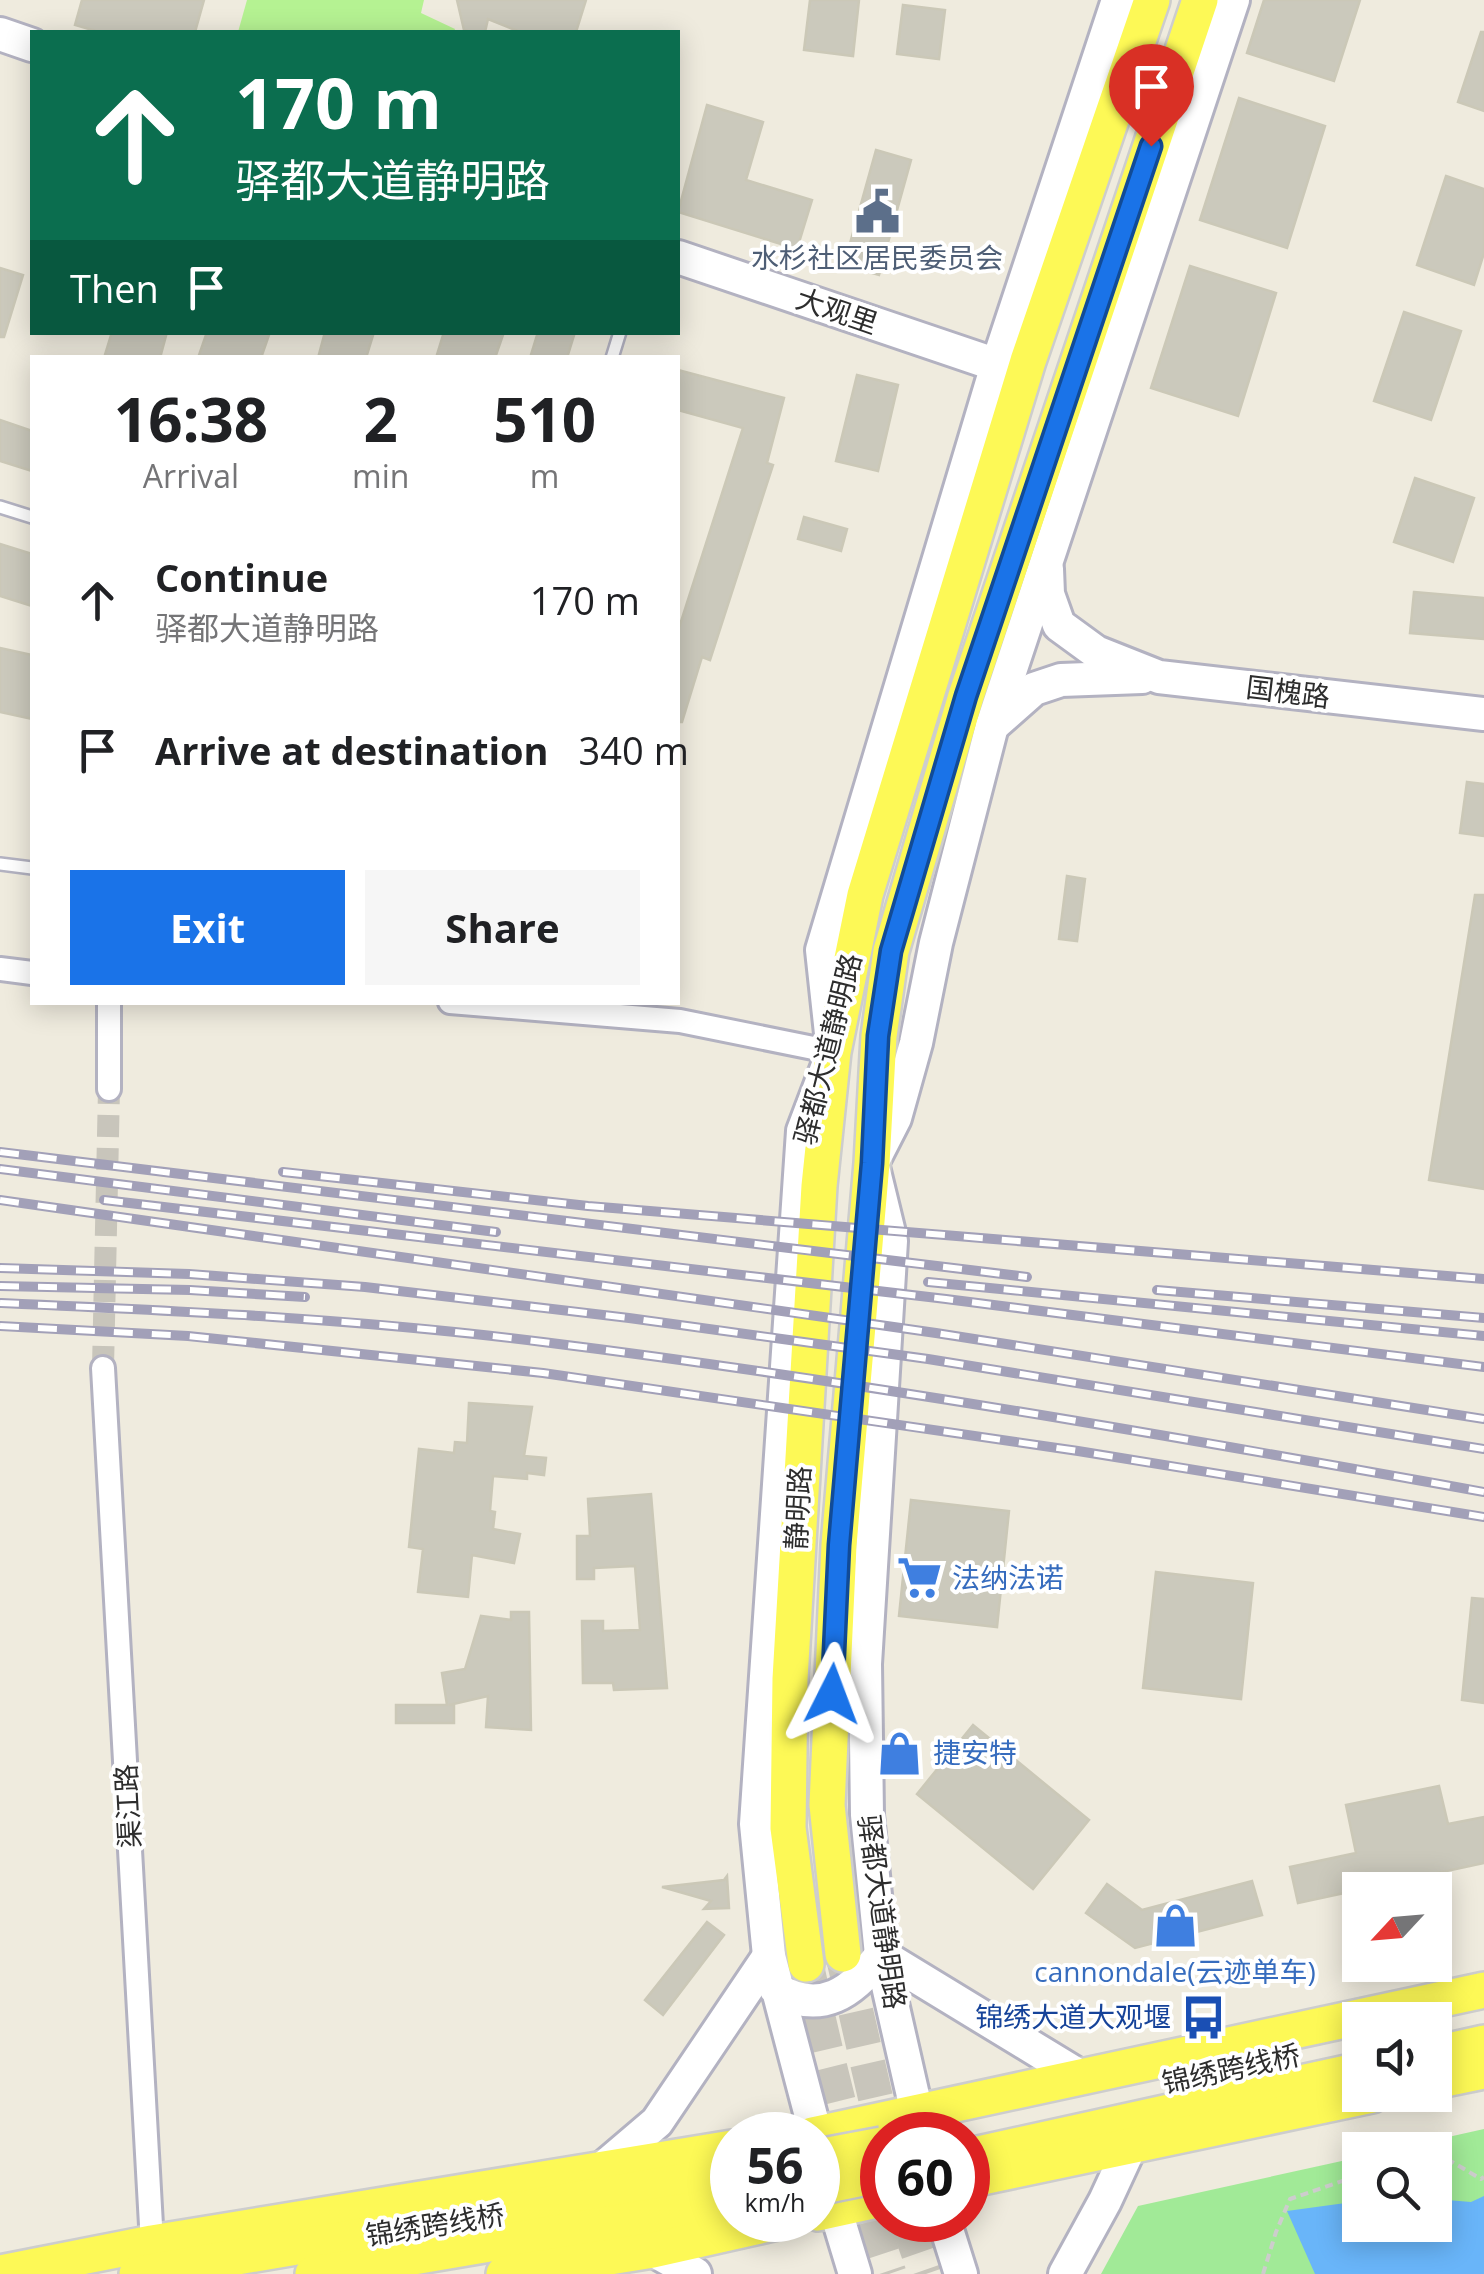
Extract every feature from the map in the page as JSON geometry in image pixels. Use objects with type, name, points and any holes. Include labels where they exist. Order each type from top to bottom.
[{"type":"main road","name":"驿都大道静明路","points":[[834,1052],[865,895],[1028,361],[1152,0]]},
{"type":"main road","name":"驿都大道静明路","points":[[872,1163],[878,1036],[891,951],[904,902],[966,696],[1200,0]]},
{"type":"main road","name":"静明路","points":[[806,1964],[788,1828],[790,1679],[819,1186],[834,1052]]},
{"type":"main road","name":"静明路","points":[[842,1954],[826,1805],[839,1545],[872,1163]]},
{"type":"main road","points":[[971,2112],[1081,2076],[1484,1990]]},
{"type":"main road","points":[[1452,2021],[1484,2014]]},
{"type":"main road","points":[[1452,2050],[1484,2043]]},
{"type":"main road","name":"锦绣跨线桥","points":[[990,2114],[1342,2045]]},
{"type":"main road","points":[[1452,2078],[1484,2071]]},
{"type":"main road","name":"锦绣跨线桥","points":[[990,2151],[1342,2074]]},
{"type":"main road","points":[[990,2176],[1342,2101]]},
{"type":"main road","points":[[0,2274],[145,2259],[603,2168],[710,2151]]},
{"type":"main road","name":"锦绣跨线桥","points":[[145,2259],[710,2176]]},
{"type":"main road","name":"锦绣跨线桥","points":[[313,2274],[710,2207]]},
{"type":"main road","points":[[504,2274],[710,2237]]},
{"type":"street","points":[[486,1005],[680,1021],[834,1052],[822,950],[997,366],[1118,0]]},
{"type":"street","points":[[872,1163],[896,1118],[992,726],[1234,0]]},
{"type":"street","name":"大观里","points":[[680,258],[997,366]]},
{"type":"street","name":"国槐路","points":[[1047,555],[1048,594],[1059,625],[1096,652],[1158,677],[1484,714]]},
{"type":"street","points":[[992,726],[1034,689],[1061,680],[1158,677]]},
{"type":"street","points":[[0,969],[30,973]]},
{"type":"street","points":[[109,1005],[109,1089]]},
{"type":"street","name":"驿都大道静明路","points":[[809,2112],[769,1956],[756,1824],[803,1131],[834,1052]]},
{"type":"street","name":"驿都大道静明路","points":[[872,1163],[891,1242],[865,1664],[867,1815],[881,1955],[918,2112]]},
{"type":"street","name":"渠江路","points":[[103,1368],[145,2259]]},
{"type":"street","points":[[776,1989],[794,2000],[826,2000],[863,1980],[881,1955],[1081,2076]]},
{"type":"street","points":[[603,2168],[658,2122],[769,1956]]},
{"type":"street","points":[[1065,2274],[1130,2147]]},
{"type":"street","name":"驿都大道静明路","points":[[840,2241],[855,2274]]},
{"type":"street","points":[[951,2242],[960,2274]]},
{"type":"street","points":[[653,2250],[695,2274]]},
{"type":"lane","points":[[0,507],[30,516]]},
{"type":"lane","points":[[0,864],[30,868]]},
{"type":"path","points":[[1452,2162],[1481,2179],[1484,2177]]},
{"type":"path","points":[[1264,2274],[1290,2200],[1342,2181]]},
{"type":"green space","points":[[247,0],[424,0],[421,13],[455,29],[455,30],[239,30]]},
{"type":"green space","points":[[1484,2129],[1484,2274],[1101,2274],[1138,2206],[1342,2161],[1342,2242],[1452,2242],[1452,2136]]},
{"type":"water","points":[[1484,2196],[1484,2274],[1315,2274],[1287,2211],[1342,2203],[1342,2242],[1452,2242],[1452,2200],[1471,2202]]},
{"type":"building","points":[[82,0],[204,0],[196,30],[92,30],[75,25]]},
{"type":"building","points":[[457,0],[586,0],[577,30],[515,30],[488,19],[485,30],[464,30]]},
{"type":"building","points":[[810,0],[859,0],[853,56],[804,50]]},
{"type":"building","points":[[1264,0],[1360,0],[1334,81],[1247,53]]},
{"type":"building","points":[[903,5],[945,10],[939,59],[897,54]]},
{"type":"building","points":[[1484,32],[1484,111],[1458,102]]},
{"type":"building","points":[[1239,98],[1325,126],[1287,248],[1200,220]]},
{"type":"building","points":[[707,105],[763,122],[746,180],[812,200],[797,249],[680,213]]},
{"type":"building","name":"水杉社区居民委员会","points":[[876,150],[911,160],[879,275],[844,265]]},
{"type":"building","points":[[1446,176],[1484,189],[1484,253],[1474,285],[1417,265]]},
{"type":"building","points":[[1190,266],[1276,293],[1238,416],[1151,388]]},
{"type":"building","points":[[0,268],[23,275],[4,337],[0,337]]},
{"type":"building","points":[[1404,312],[1461,331],[1431,420],[1374,401]]},
{"type":"building","points":[[111,335],[166,335],[161,355],[105,355]]},
{"type":"building","points":[[206,335],[269,335],[262,355],[199,355]]},
{"type":"building","points":[[324,335],[373,335],[367,355],[319,355]]},
{"type":"building","points":[[443,335],[503,335],[496,355],[437,355]]},
{"type":"building","points":[[537,335],[574,335],[568,355],[531,355]]},
{"type":"building","points":[[680,371],[784,398],[767,463],[773,465],[710,660],[702,657],[680,722],[680,625],[743,428],[680,411]]},
{"type":"building","points":[[857,375],[898,385],[878,471],[836,461]]},
{"type":"building","points":[[0,420],[30,430],[30,470],[0,461]]},
{"type":"building","points":[[1415,478],[1474,498],[1453,562],[1394,542]]},
{"type":"building","points":[[804,517],[847,529],[841,551],[798,539]]},
{"type":"building","points":[[0,544],[30,553],[30,605],[0,596]]},
{"type":"building","points":[[1414,592],[1484,598],[1484,639],[1410,633]]},
{"type":"building","points":[[0,648],[30,655],[30,719],[0,712]]},
{"type":"building","points":[[1467,782],[1484,784],[1484,836],[1460,833]]},
{"type":"building","points":[[1067,876],[1085,879],[1077,941],[1059,939]]},
{"type":"building","points":[[1475,895],[1484,895],[1484,1189],[1429,1180]]},
{"type":"building","points":[[469,1403],[532,1407],[524,1456],[546,1458],[544,1475],[527,1473],[527,1479],[493,1476],[493,1529],[520,1534],[514,1563],[472,1555],[468,1597],[418,1592],[423,1549],[409,1547],[419,1449],[454,1453],[455,1442],[467,1443]]},
{"type":"building","points":[[651,1494],[667,1688],[614,1690],[613,1683],[583,1683],[582,1621],[603,1621],[603,1631],[640,1630],[635,1566],[594,1568],[594,1579],[577,1579],[577,1536],[590,1536],[588,1499]]},
{"type":"building","points":[[911,1500],[1009,1511],[997,1627],[899,1616]]},
{"type":"building","points":[[1156,1572],[1253,1583],[1241,1699],[1143,1688]]},
{"type":"building","points":[[1472,1598],[1484,1599],[1484,1703],[1462,1700]]},
{"type":"building","points":[[511,1612],[529,1612],[531,1730],[486,1727],[488,1696],[449,1705],[454,1705],[454,1723],[396,1723],[396,1705],[447,1705],[442,1673],[465,1669],[481,1616],[511,1620]]},
{"type":"building","points":[[973,1725],[1089,1820],[1033,1889],[917,1794]]},
{"type":"building","points":[[1439,1786],[1448,1824],[1484,1817],[1484,1863],[1442,1872],[1342,1872],[1342,1894],[1298,1903],[1290,1867],[1356,1853],[1346,1805]]},
{"type":"building","points":[[727,1876],[729,1908],[704,1909],[711,1901],[662,1887],[724,1880]]},
{"type":"building","points":[[1252,1881],[1262,1915],[1135,1948],[1086,1913],[1107,1884],[1142,1910]]},
{"type":"building","points":[[707,1922],[724,1935],[663,2015],[645,2000]]},
{"type":"tunnel","points":[[103,1368],[109,1089]]},
{"type":"tunnel","points":[[844,1960],[879,2112]]},
{"type":"tunnel","points":[[806,1964],[843,2120],[889,2274]]},
{"type":"tunnel","points":[[915,2242],[926,2274]]},
{"type":"railway","points":[[0,1152],[1027,1277]]},
{"type":"railway","points":[[0,1169],[496,1232]]},
{"type":"railway","points":[[283,1172],[588,1206],[1484,1279]]},
{"type":"railway","points":[[0,1200],[936,1333],[1484,1419]]},
{"type":"railway","points":[[104,1200],[1484,1367]]},
{"type":"railway","points":[[0,1268],[189,1274],[365,1287],[629,1318],[928,1359],[1484,1449]]},
{"type":"railway","points":[[928,1282],[1484,1336]]},
{"type":"railway","points":[[0,1286],[305,1297]]},
{"type":"railway","points":[[1157,1290],[1484,1318]]},
{"type":"railway","points":[[0,1303],[340,1322],[661,1357],[1132,1430],[1484,1492]]},
{"type":"railway","points":[[0,1326],[188,1336],[543,1373],[1078,1451],[1484,1517]]},
{"type":"place","name":"水杉社区居民委员会","points":[[877,212]]},
{"type":"place","name":"法纳法诺","points":[[919,1578]]},
{"type":"place","name":"捷安特","points":[[900,1753]]},
{"type":"place","name":"cannondale(云迹单车)","points":[[1175,1926]]},
{"type":"place","name":"锦绣大道大观堰","points":[[1204,2017]]},
{"type":"route","points":[[832,1694],[839,1545],[872,1163],[878,1036],[891,951],[966,696],[1151,146]]}]
